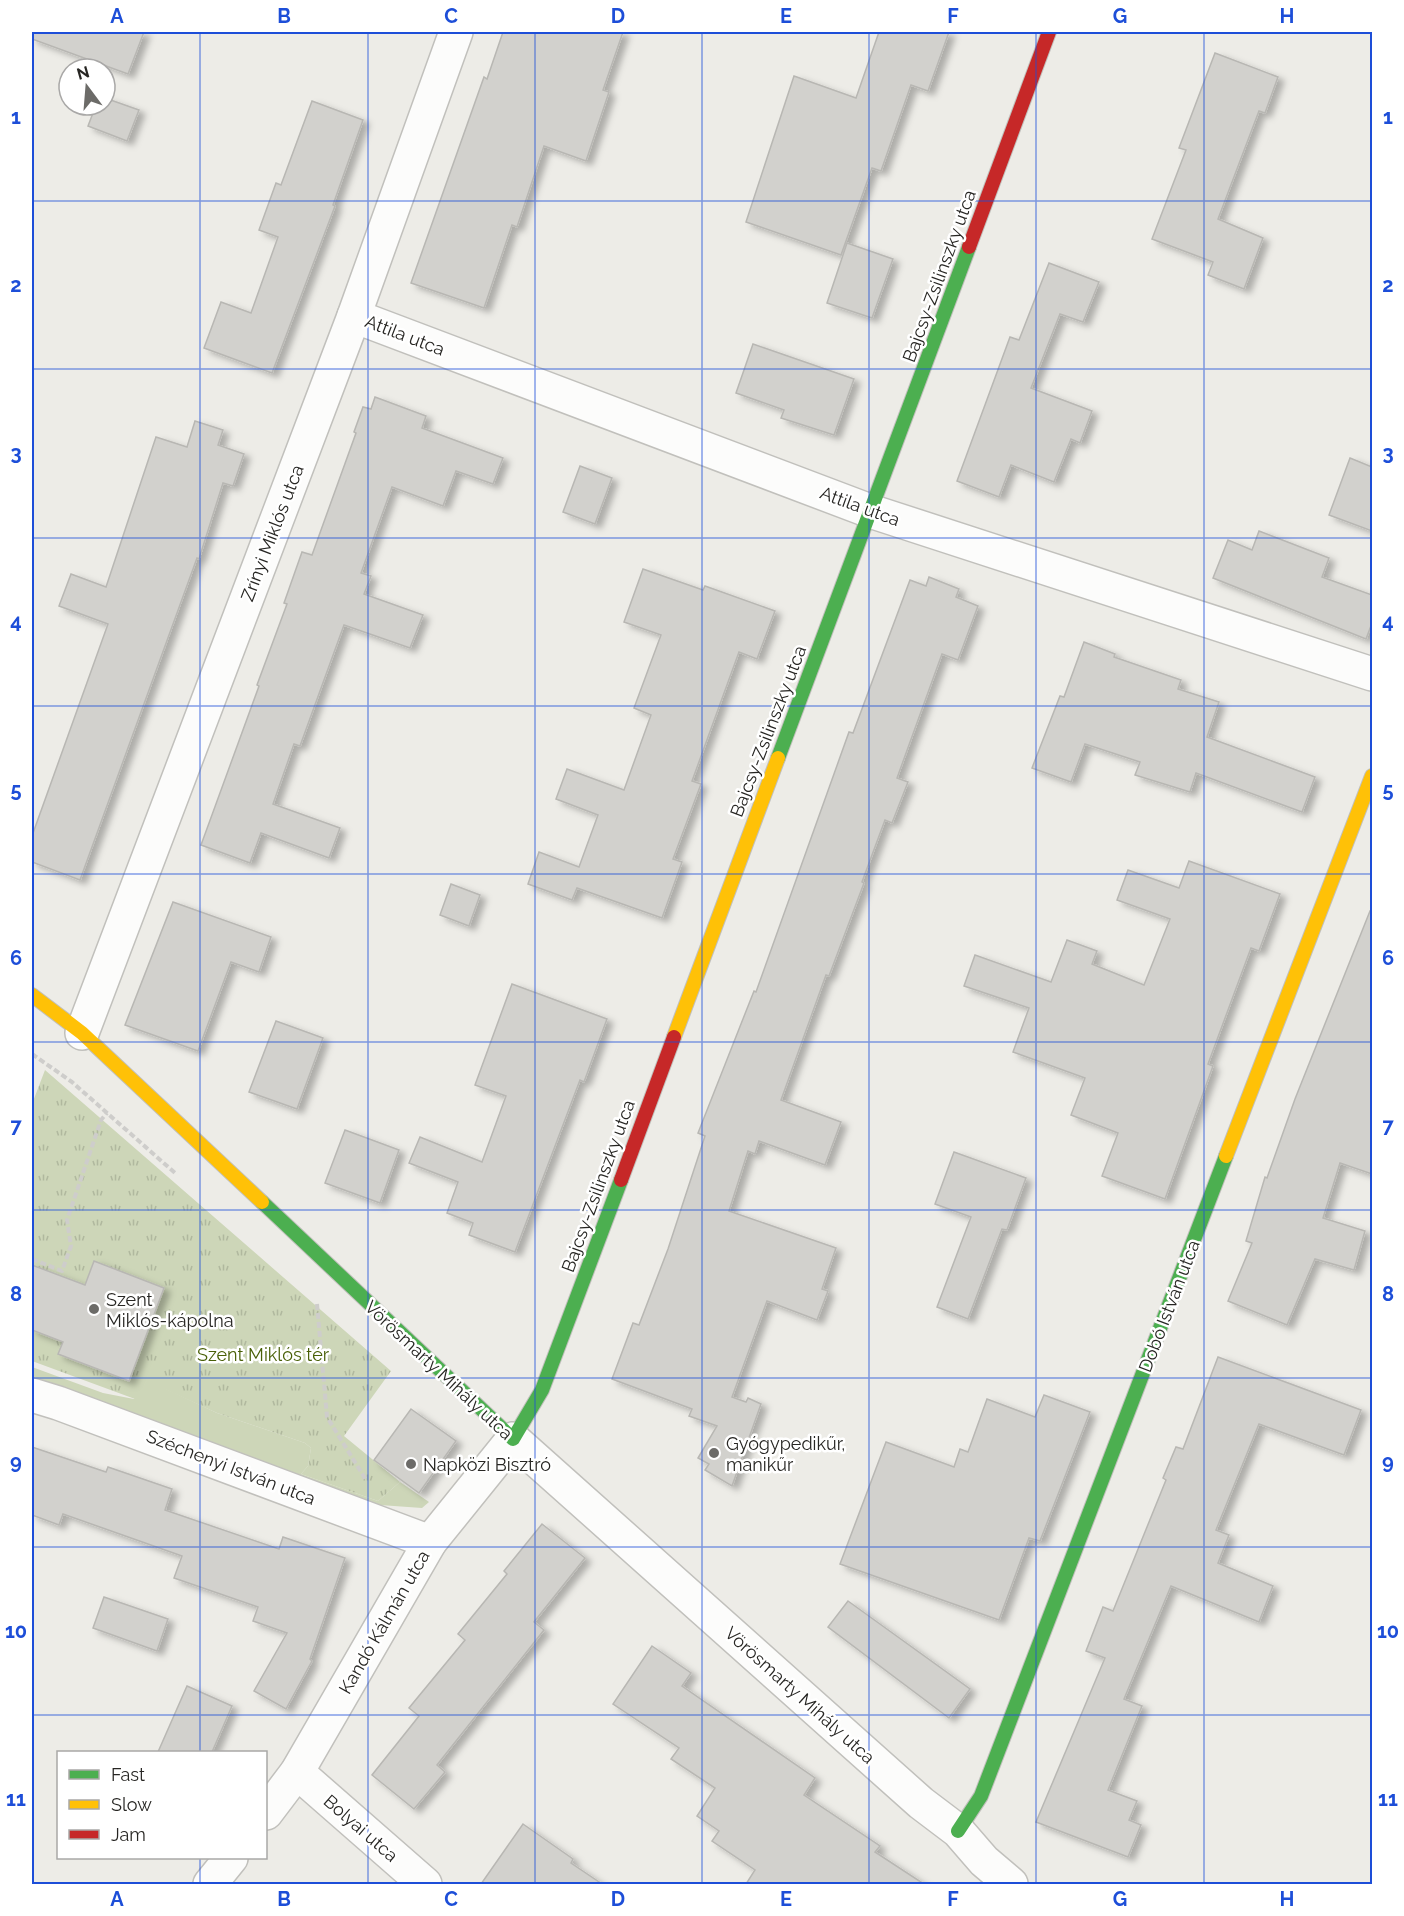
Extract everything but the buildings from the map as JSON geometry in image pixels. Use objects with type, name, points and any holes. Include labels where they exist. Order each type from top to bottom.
[{"type":"street","name":"Zrínyi Miklós utca","points":[[82,1033],[354,316],[456,32]]},
{"type":"street","name":"Bajcsy-Zsilinszky utca","points":[[513,1439],[542,1390],[1049,32]]},
{"type":"street","name":"Attila utca","points":[[354,316],[870,511],[1372,674]]},
{"type":"street","name":"Dobó István utca","points":[[958,1831],[981,1796],[1372,776]]},
{"type":"street","name":"Vörösmarty Mihály utca","points":[[32,995],[82,1033],[513,1439],[921,1803],[958,1831],[976,1873],[1011,1884]]},
{"type":"street","name":"Széchenyi István utca","points":[[32,1395],[58,1402],[430,1542]]},
{"type":"street","name":"Kandó Kálmán utca","points":[[267,1812],[297,1772],[430,1542],[513,1439]]},
{"type":"street","name":"Bolyai utca","points":[[297,1772],[425,1884]]},
{"type":"street","points":[[210,1884],[229,1859]]},
{"type":"path","points":[[32,1259],[62,1271],[71,1246],[67,1220],[101,1120],[107,1113]]},
{"type":"path","points":[[317,1300],[327,1417],[366,1480],[386,1526]]},
{"type":"green space","name":"Szent Miklós tér","points":[[45,1070],[391,1371],[344,1436],[400,1482],[378,1501],[301,1474],[308,1466],[311,1448],[305,1443],[217,1413],[147,1381],[135,1399],[32,1361],[32,1104]]},
{"type":"green space","points":[[32,1367],[103,1393],[134,1399],[147,1380],[217,1413],[305,1443],[311,1448],[308,1466],[301,1474],[378,1501],[400,1482],[429,1502],[422,1508],[380,1505],[344,1492],[328,1493],[32,1376]]},
{"type":"traffic: fast","points":[[778,758],[969,247]]},
{"type":"traffic: fast","points":[[958,1831],[981,1796],[1226,1156]]},
{"type":"traffic: fast","points":[[262,1202],[513,1439],[542,1390],[621,1180]]},
{"type":"traffic: slow","points":[[674,1037],[778,758]]},
{"type":"traffic: slow","points":[[1226,1156],[1372,776]]},
{"type":"traffic: slow","points":[[32,995],[82,1033],[262,1202]]},
{"type":"traffic: jam","points":[[969,247],[1049,32]]},
{"type":"traffic: jam","points":[[621,1180],[674,1037]]},
{"type":"place","name":"Szent Miklós-kápolna","points":[[94,1309]]},
{"type":"place","name":"Gyógypedikűr, manikűr","points":[[714,1453]]},
{"type":"place","name":"Napközi Bisztró","points":[[411,1464]]}]
